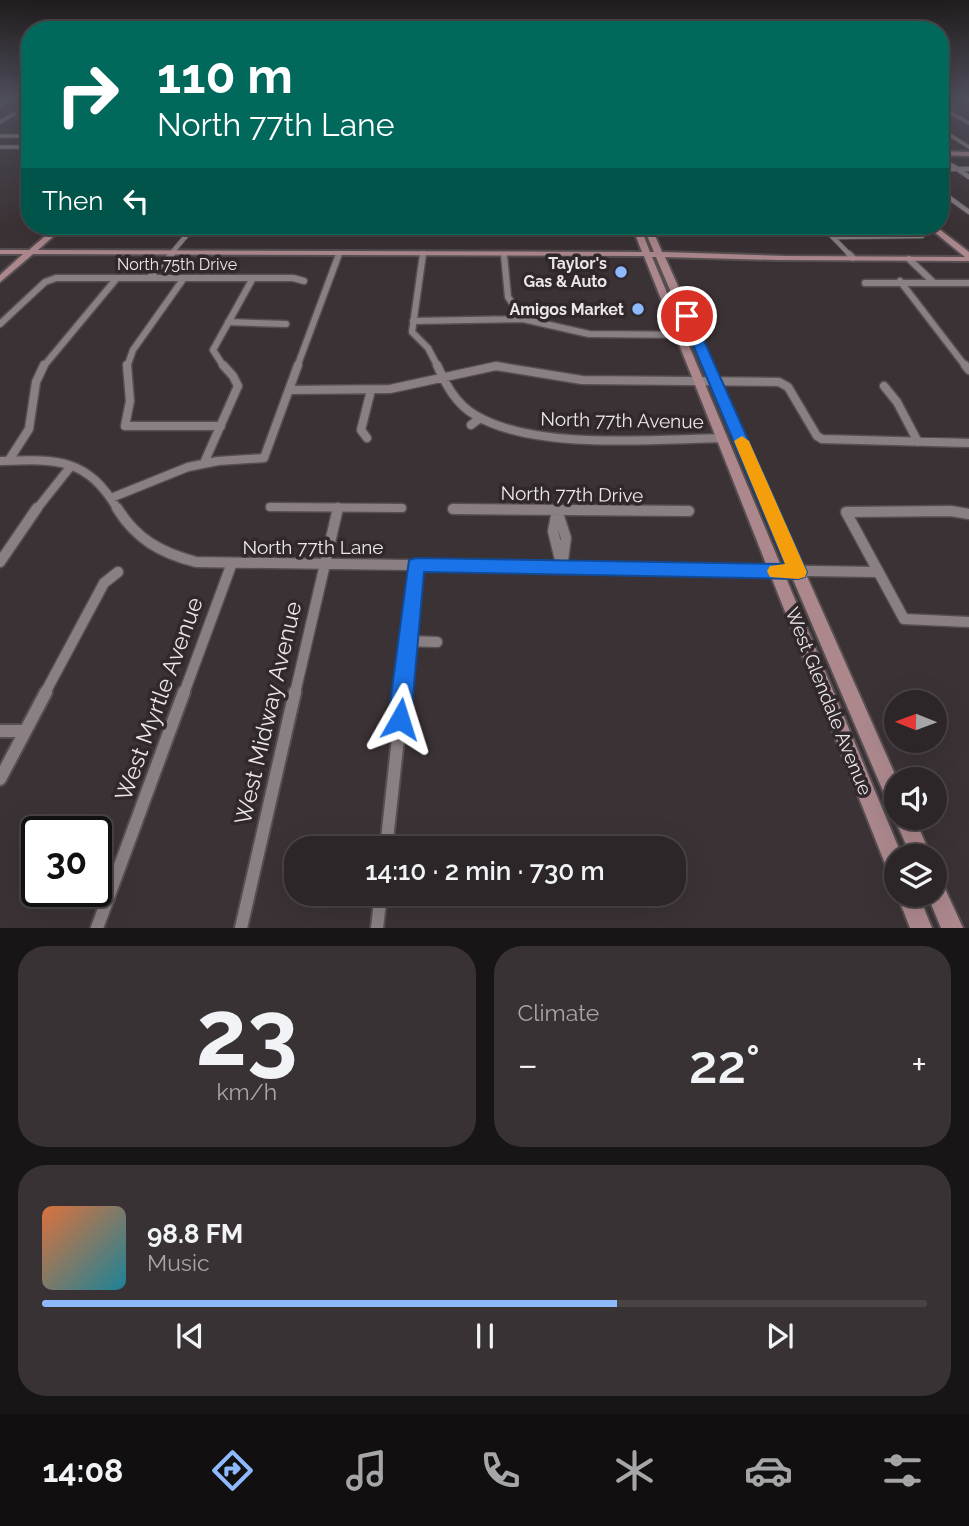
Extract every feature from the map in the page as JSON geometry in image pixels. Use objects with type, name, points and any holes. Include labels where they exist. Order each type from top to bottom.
[{"type":"main road","points":[[949,155],[969,154]]},
{"type":"main road","points":[[0,279],[51,235]]},
{"type":"main road","name":"West Glendale Avenue","points":[[642,235],[696,335],[884,770]]},
{"type":"main road","name":"West Glendale Avenue","points":[[649,235],[681,335],[887,844]]},
{"type":"main road","points":[[942,235],[969,258]]},
{"type":"main road","points":[[0,251],[969,258]]},
{"type":"main road","points":[[912,907],[921,928]]},
{"type":"main road","points":[[943,907],[952,928]]},
{"type":"street","points":[[0,147],[21,147]]},
{"type":"street","points":[[949,163],[969,177]]},
{"type":"street","points":[[949,169],[969,169]]},
{"type":"street","points":[[949,198],[969,212]]},
{"type":"street","points":[[174,235],[188,235]]},
{"type":"street","points":[[149,278],[156,273],[183,236]]},
{"type":"street","points":[[833,237],[922,236]]},
{"type":"street","points":[[833,237],[853,258]]},
{"type":"street","points":[[111,498],[158,478],[204,463],[264,458],[339,253]]},
{"type":"street","points":[[423,254],[413,321],[523,319],[589,334],[696,335]]},
{"type":"street","points":[[504,255],[506,293],[509,302],[523,319]]},
{"type":"street","points":[[909,259],[932,281]]},
{"type":"street","points":[[4,461],[29,429],[36,382],[45,362],[117,278]]},
{"type":"street","points":[[184,278],[133,350],[128,364],[130,401],[125,426],[221,426]]},
{"type":"street","points":[[204,463],[239,387],[235,376],[214,355],[215,346],[253,278]]},
{"type":"street","name":"North 75th Drive","points":[[0,324],[50,279],[293,278],[304,281]]},
{"type":"street","points":[[866,284],[874,281],[968,283]]},
{"type":"street","points":[[900,281],[920,304],[947,347],[969,370]]},
{"type":"street","name":"North 77th Avenue","points":[[413,321],[412,332],[430,352],[441,379],[456,398],[480,418],[522,432],[555,437],[723,438]]},
{"type":"street","points":[[228,322],[286,324]]},
{"type":"street","points":[[291,390],[390,390],[503,366],[571,379],[786,384],[817,436],[822,439],[969,443]]},
{"type":"street","points":[[884,386],[897,402],[918,442]]},
{"type":"street","points":[[367,438],[361,430],[371,390]]},
{"type":"street","points":[[471,425],[480,418]]},
{"type":"street","name":"North 77th Lane","points":[[4,461],[48,461],[71,466],[94,477],[111,498],[128,527],[151,547],[196,562],[876,572]]},
{"type":"street","points":[[0,562],[55,483],[71,466]]},
{"type":"street","points":[[270,507],[402,508]]},
{"type":"street","name":"West Midway Avenue","points":[[241,928],[338,507]]},
{"type":"street","name":"North 77th Drive","points":[[453,509],[689,511]]},
{"type":"street","points":[[557,510],[554,517],[557,554],[562,568]]},
{"type":"street","points":[[969,514],[951,511],[845,512],[904,619],[969,622]]},
{"type":"street","name":"West Myrtle Avenue","points":[[97,928],[232,563]]},
{"type":"street","points":[[387,836],[416,565]]},
{"type":"street","points":[[0,779],[104,583],[118,572]]},
{"type":"street","points":[[408,641],[437,642]]},
{"type":"street","points":[[0,731],[25,731]]},
{"type":"street","points":[[377,928],[380,906]]},
{"type":"slow traffic","points":[[742,441],[798,572],[777,571]]},
{"type":"place","name":"Taylor's Gas & Auto","points":[[621,272]]},
{"type":"place","name":"Amigos Market","points":[[638,309]]},
{"type":"route","points":[[400,719],[416,565],[798,572],[687,316]]}]
